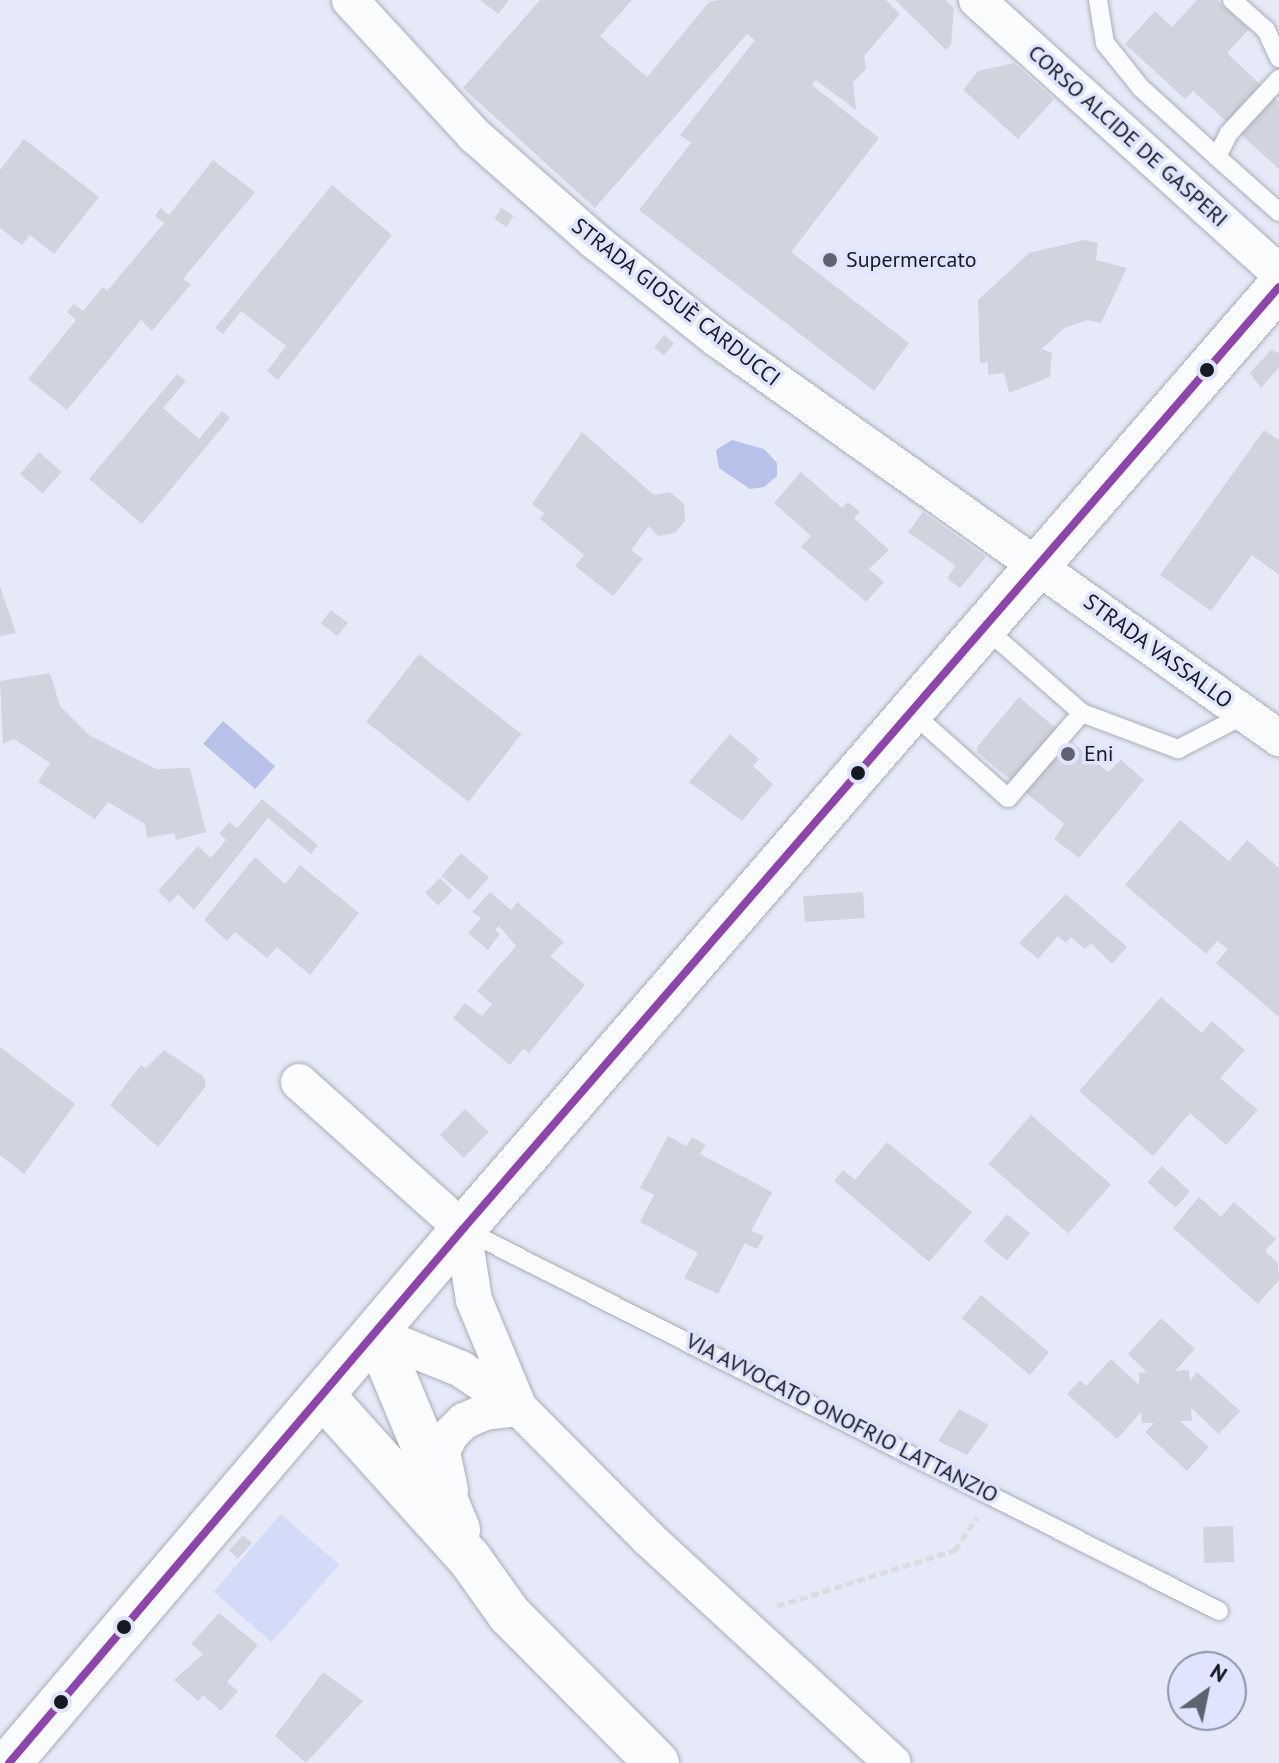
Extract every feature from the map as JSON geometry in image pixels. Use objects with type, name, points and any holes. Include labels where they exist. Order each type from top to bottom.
[{"type":"main road","points":[[9,1763],[377,1335],[463,1229],[1279,287]]},
{"type":"main road","points":[[377,1335],[469,1558]]},
{"type":"main road","points":[[323,1396],[469,1558],[509,1614],[657,1763]]},
{"type":"street","name":"STRADA GIOSUÈ CARDUCCI","points":[[350,0],[474,135],[596,242],[716,338],[1037,564]]},
{"type":"street","name":"CORSO ALCIDE DE GASPERI","points":[[977,0],[1279,273]]},
{"type":"street","name":"STRADA VASSALLO","points":[[1037,564],[1279,738]]},
{"type":"street","points":[[299,1082],[463,1229],[474,1300],[519,1408]]},
{"type":"street","points":[[377,1335],[461,1369],[519,1408],[735,1620],[893,1763]]},
{"type":"street","points":[[469,1558],[442,1451],[464,1421],[519,1408]]},
{"type":"lane","points":[[1098,0],[1105,43],[1141,88],[1279,212]]},
{"type":"lane","points":[[1232,0],[1266,30],[1279,58]]},
{"type":"lane","points":[[1217,157],[1229,133],[1279,79]]},
{"type":"lane","points":[[983,626],[1082,713],[1178,749],[1246,714]]},
{"type":"lane","points":[[910,711],[1008,798],[1082,713]]},
{"type":"lane","name":"VIA AVVOCATO ONOFRIO LATTANZIO","points":[[463,1229],[993,1493],[1219,1611]]},
{"type":"path","points":[[735,1620],[955,1550],[993,1493]]},
{"type":"shaded area","points":[[732,440],[764,449],[777,463],[777,476],[764,487],[750,489],[719,468],[716,450]]},
{"type":"shaded area","points":[[223,721],[275,766],[255,789],[203,744]]},
{"type":"shaded area","points":[[281,1514],[339,1565],[272,1642],[213,1592]]},
{"type":"building","points":[[480,0],[509,0],[498,14]]},
{"type":"building","points":[[540,0],[632,0],[600,36],[647,77],[709,2],[886,0],[900,14],[864,56],[866,69],[853,82],[856,110],[816,80],[812,85],[879,138],[791,252],[909,343],[874,391],[639,210],[691,143],[680,135],[755,40],[747,34],[595,208],[463,88]]},
{"type":"building","points":[[895,0],[945,0],[954,8],[951,45],[946,50]]},
{"type":"building","points":[[1197,0],[1217,0],[1249,29],[1227,53],[1279,102],[1279,169],[1193,91],[1185,99],[1125,44],[1155,11],[1172,27]]},
{"type":"building","points":[[1014,63],[1054,99],[1018,139],[963,90],[978,71]]},
{"type":"building","points":[[24,139],[99,197],[54,254],[30,235],[22,245],[0,228],[0,170]]},
{"type":"building","points":[[213,160],[255,192],[183,279],[191,284],[152,331],[141,320],[67,410],[28,379],[76,320],[67,312],[74,304],[83,311],[103,287],[107,291],[164,223],[155,216],[161,208],[169,215]]},
{"type":"building","points":[[332,185],[392,235],[278,380],[267,371],[286,346],[241,311],[223,334],[215,328]]},
{"type":"building","points":[[501,208],[514,216],[507,227],[494,219]]},
{"type":"building","points":[[1084,240],[1098,243],[1096,260],[1127,268],[1101,323],[1088,320],[1064,328],[1042,349],[1052,353],[1050,377],[1009,393],[1004,373],[988,375],[988,362],[980,363],[978,300],[1029,253]]},
{"type":"building","points":[[664,335],[674,343],[664,356],[654,347]]},
{"type":"building","points":[[1271,350],[1279,353],[1279,367],[1261,388],[1250,373]]},
{"type":"building","points":[[177,374],[186,381],[163,408],[199,439],[222,411],[230,418],[142,524],[89,479]]},
{"type":"building","points":[[1264,430],[1279,440],[1279,575],[1252,555],[1211,611],[1160,575]]},
{"type":"building","points":[[582,432],[654,495],[670,492],[684,504],[685,521],[675,533],[658,536],[649,526],[631,550],[643,559],[613,596],[575,566],[584,555],[540,519],[544,513],[532,504]]},
{"type":"building","points":[[39,452],[62,472],[43,494],[20,474]]},
{"type":"building","points":[[801,472],[842,508],[848,502],[860,512],[854,518],[889,550],[869,569],[884,582],[866,602],[801,547],[811,536],[774,503]]},
{"type":"building","points":[[923,512],[986,557],[960,588],[947,578],[956,566],[908,532]]},
{"type":"building","points":[[0,586],[16,633],[0,636]]},
{"type":"building","points":[[331,610],[348,623],[338,636],[321,624]]},
{"type":"building","points":[[419,654],[521,734],[468,802],[366,722]]},
{"type":"building","points":[[50,673],[60,706],[89,735],[156,769],[190,768],[206,832],[176,840],[174,833],[147,838],[145,824],[108,802],[95,819],[38,782],[50,763],[14,739],[3,744],[0,681]]},
{"type":"building","points":[[1019,697],[1108,772],[1121,760],[1144,780],[1079,858],[1054,839],[1064,824],[978,753],[977,747]]},
{"type":"building","points":[[730,734],[759,759],[753,766],[773,784],[742,821],[689,782]]},
{"type":"building","points":[[262,799],[318,845],[311,854],[268,818],[194,910],[178,894],[170,903],[158,891],[198,846],[211,858],[226,840],[219,834],[229,822],[237,828]]},
{"type":"building","points":[[1180,820],[1229,861],[1247,840],[1279,868],[1279,1017],[1216,963],[1228,949],[1217,941],[1206,954],[1125,885]]},
{"type":"building","points":[[461,853],[489,877],[469,900],[441,876]]},
{"type":"building","points":[[255,857],[285,884],[300,865],[359,913],[310,975],[277,947],[267,958],[235,932],[227,941],[204,920]]},
{"type":"building","points":[[440,878],[453,891],[438,906],[425,893]]},
{"type":"building","points":[[490,892],[511,910],[517,902],[564,942],[550,956],[585,985],[529,1053],[523,1049],[510,1065],[453,1018],[465,1003],[482,1016],[492,1004],[477,991],[516,946],[499,926],[495,930],[500,934],[488,950],[468,933],[481,918],[472,912]]},
{"type":"building","points":[[863,892],[865,918],[805,922],[803,896]]},
{"type":"building","points":[[1066,894],[1127,947],[1112,964],[1091,943],[1085,949],[1071,937],[1066,943],[1058,936],[1038,959],[1019,943]]},
{"type":"building","points":[[1161,997],[1202,1033],[1212,1021],[1245,1050],[1220,1078],[1258,1110],[1226,1145],[1190,1113],[1153,1156],[1079,1091]]},
{"type":"building","points":[[0,1047],[75,1104],[24,1174],[0,1155]]},
{"type":"building","points":[[164,1050],[204,1077],[206,1086],[158,1147],[110,1105],[141,1065],[146,1068]]},
{"type":"building","points":[[465,1109],[489,1132],[464,1158],[440,1135]]},
{"type":"building","points":[[1031,1115],[1111,1185],[1068,1234],[988,1164]]},
{"type":"building","points":[[668,1136],[686,1146],[692,1137],[706,1145],[700,1154],[772,1192],[751,1231],[764,1236],[757,1249],[745,1243],[718,1294],[684,1278],[698,1253],[640,1222],[654,1195],[640,1188]]},
{"type":"building","points":[[887,1142],[972,1212],[929,1262],[834,1181],[843,1170],[855,1180]]},
{"type":"building","points":[[1162,1166],[1190,1191],[1176,1208],[1147,1182]]},
{"type":"building","points":[[1199,1197],[1221,1217],[1234,1202],[1276,1239],[1265,1251],[1278,1263],[1279,1280],[1258,1304],[1173,1228]]},
{"type":"building","points":[[1007,1214],[1030,1233],[1007,1261],[984,1242]]},
{"type":"building","points":[[981,1295],[1049,1352],[1030,1375],[962,1318]]},
{"type":"building","points":[[1161,1318],[1195,1349],[1175,1371],[1189,1370],[1190,1381],[1197,1372],[1240,1411],[1219,1434],[1191,1408],[1192,1421],[1180,1421],[1209,1447],[1187,1471],[1145,1432],[1154,1423],[1142,1423],[1141,1412],[1117,1439],[1067,1394],[1080,1380],[1086,1386],[1111,1359],[1139,1385],[1139,1373],[1147,1372],[1128,1354]]},
{"type":"building","points":[[959,1409],[989,1425],[967,1455],[938,1441]]},
{"type":"building","points":[[1233,1526],[1234,1562],[1204,1563],[1203,1527]]},
{"type":"building","points":[[243,1535],[252,1543],[238,1559],[229,1551]]},
{"type":"building","points":[[219,1613],[258,1645],[227,1682],[238,1691],[221,1711],[203,1695],[198,1701],[174,1680],[203,1654],[191,1644]]},
{"type":"building","points":[[323,1672],[363,1701],[306,1763],[275,1736]]},
{"type":"transit line","points":[[9,1763],[463,1229],[1279,287]]},
{"type":"place","name":"Supermercato","points":[[830,260]]},
{"type":"place","name":"Eni","points":[[1068,754]]}]
